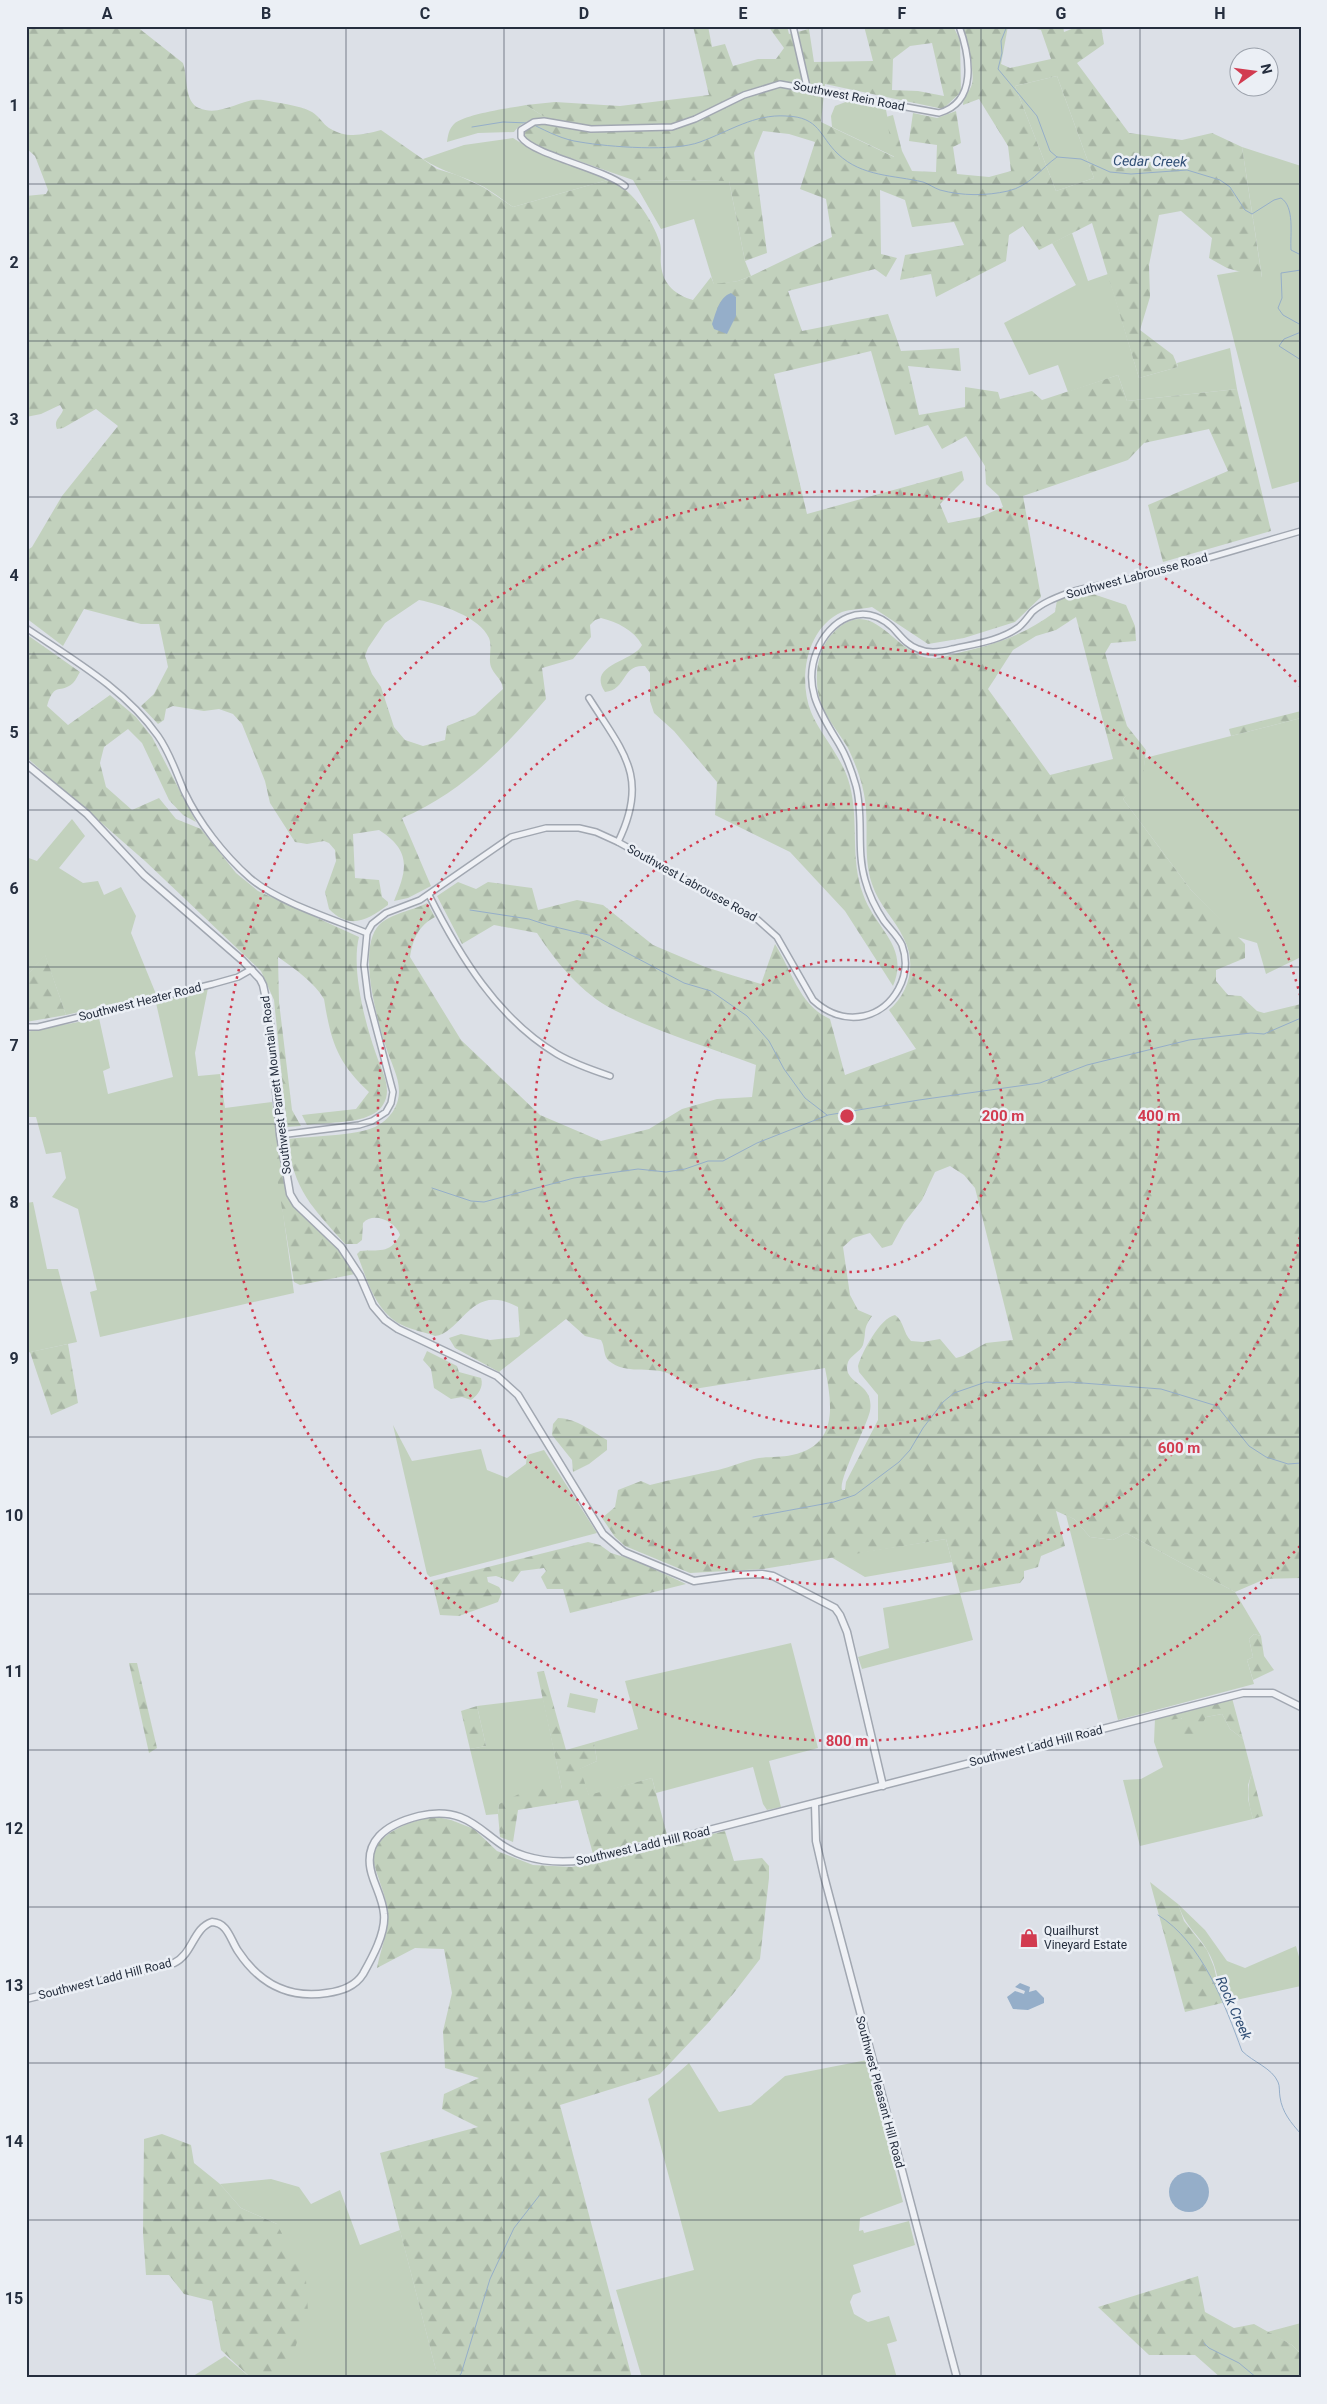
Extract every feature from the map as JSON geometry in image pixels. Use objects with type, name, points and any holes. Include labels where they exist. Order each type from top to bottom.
[{"type":"street","points":[[793,26],[807,87]]},
{"type":"street","name":"Southwest Rein Road","points":[[625,186],[603,174],[532,147],[521,137],[521,130],[534,122],[544,121],[591,129],[672,126],[695,119],[744,95],[774,85],[785,84],[911,109],[944,112],[960,100],[968,82],[966,52],[960,26]]},
{"type":"street","name":"Southwest Labrousse Road","points":[[367,933],[372,924],[386,913],[429,895],[501,844],[528,831],[546,828],[580,828],[618,842],[758,920],[777,937],[809,993],[822,1008],[847,1017],[873,1013],[894,997],[902,982],[904,953],[901,943],[884,921],[868,890],[861,864],[861,823],[856,788],[840,746],[822,719],[814,699],[811,680],[812,666],[824,636],[832,626],[848,617],[863,614],[879,618],[910,646],[928,652],[941,652],[997,638],[1019,627],[1044,604],[1067,594],[1301,531]]},
{"type":"street","points":[[26,628],[97,675],[146,720],[167,751],[198,815],[230,858],[251,879],[272,893],[367,933],[364,965],[368,997],[380,1049],[391,1080],[392,1103],[380,1117],[359,1126],[280,1135]]},
{"type":"street","points":[[589,698],[622,750],[631,770],[632,803],[618,842]]},
{"type":"street","name":"Southwest Parrett Mountain Road","points":[[26,764],[86,814],[144,875],[252,969],[263,985],[267,998],[280,1135],[290,1194],[296,1204],[341,1247],[360,1276],[369,1299],[379,1315],[418,1340],[497,1376],[509,1385],[518,1395],[603,1534],[612,1544],[624,1552],[694,1581],[737,1575],[762,1574],[773,1576],[835,1608],[847,1632],[883,1786]]},
{"type":"street","points":[[429,895],[459,952],[492,996],[513,1019],[534,1038],[557,1054],[610,1076]]},
{"type":"street","name":"Southwest Heater Road","points":[[26,1027],[38,1027],[182,992],[238,976],[252,969]]},
{"type":"street","name":"Southwest Ladd Hill Road","points":[[26,1999],[177,1961],[188,1953],[202,1928],[212,1922],[219,1923],[225,1928],[238,1951],[252,1968],[275,1987],[291,1994],[308,1995],[346,1988],[355,1983],[363,1974],[379,1937],[384,1920],[382,1905],[369,1865],[371,1847],[388,1828],[420,1816],[438,1814],[459,1817],[479,1826],[516,1853],[545,1861],[570,1863],[649,1846],[1243,1693],[1273,1692],[1301,1707]]},
{"type":"street","name":"Southwest Pleasant Hill Road","points":[[815,1804],[816,1841],[824,1876],[957,2378]]},
{"type":"green space","points":[[26,26],[136,26],[183,63],[189,95],[194,105],[199,108],[215,111],[247,101],[263,100],[307,110],[329,128],[342,134],[361,134],[381,130],[437,169],[457,175],[483,187],[513,207],[611,179],[634,198],[652,224],[660,243],[662,272],[668,284],[676,292],[693,300],[711,277],[714,284],[738,281],[832,237],[826,199],[800,189],[815,142],[789,134],[763,131],[754,153],[767,253],[745,261],[729,181],[633,180],[536,146],[526,140],[524,132],[530,126],[539,123],[590,131],[645,131],[645,126],[573,125],[546,118],[526,105],[555,102],[620,106],[709,95],[693,26],[708,26],[712,47],[725,44],[733,66],[758,59],[776,59],[784,48],[768,26],[787,26],[789,34],[809,29],[814,62],[873,61],[864,26],[953,26],[960,40],[961,92],[943,109],[825,84],[821,122],[894,157],[886,117],[893,115],[902,151],[912,171],[936,172],[937,145],[909,141],[913,113],[937,118],[956,111],[961,143],[953,147],[957,174],[989,177],[1011,171],[1008,146],[979,99],[963,105],[973,79],[970,55],[962,26],[1008,26],[1001,64],[1010,68],[1051,59],[1041,30],[1022,26],[1063,26],[1064,32],[1079,26],[1101,26],[1104,44],[1077,63],[1129,133],[1182,140],[1212,133],[1242,147],[1262,278],[1227,268],[1209,258],[1212,238],[1181,211],[1159,215],[1149,265],[1150,297],[1140,330],[1173,355],[1178,367],[1139,378],[1092,223],[1039,250],[1023,226],[1009,235],[1006,261],[936,297],[931,274],[900,280],[905,255],[964,245],[954,222],[912,227],[905,200],[880,190],[881,254],[897,258],[886,277],[875,269],[788,291],[802,331],[888,314],[901,351],[959,348],[961,371],[908,366],[919,415],[965,407],[965,387],[998,392],[1000,399],[1032,391],[1042,400],[1118,375],[1127,401],[1237,389],[1271,531],[1163,562],[1148,505],[1228,471],[1209,429],[1144,443],[1128,460],[1023,496],[1041,597],[1015,622],[964,638],[928,644],[872,607],[842,612],[820,630],[808,656],[805,685],[807,699],[811,712],[842,766],[850,786],[853,800],[859,881],[868,906],[894,949],[897,960],[897,972],[893,986],[845,911],[790,852],[715,815],[717,782],[674,731],[654,713],[650,701],[650,673],[645,666],[637,666],[632,669],[618,686],[605,692],[601,683],[602,675],[606,669],[630,656],[642,645],[624,627],[601,618],[595,620],[590,625],[591,637],[573,659],[542,668],[546,699],[515,734],[463,782],[424,808],[402,818],[431,886],[408,898],[394,901],[404,870],[402,854],[390,838],[379,830],[353,834],[355,878],[379,880],[382,897],[388,902],[388,905],[367,918],[352,921],[344,920],[329,909],[325,892],[336,861],[335,850],[329,843],[324,841],[307,844],[295,842],[270,803],[265,781],[242,724],[233,714],[219,709],[204,711],[173,706],[166,709],[164,720],[158,724],[141,706],[154,694],[168,667],[159,624],[141,624],[84,609],[63,646],[26,618],[26,551],[32,547],[62,496],[118,426],[96,409],[63,428],[57,429],[57,421],[63,410],[60,405],[41,414],[26,417],[26,196],[46,194],[48,190],[35,156],[26,148]],"holes":[[[932,43],[944,96],[918,91],[892,90],[893,59],[910,46]],[[1057,76],[1094,178],[1056,191],[1015,86]],[[871,351],[895,435],[928,425],[942,449],[966,436],[985,466],[986,484],[999,496],[1003,507],[980,517],[948,523],[940,504],[964,480],[962,471],[807,514],[774,374]],[[419,600],[448,608],[468,618],[477,624],[489,638],[491,666],[503,689],[475,715],[447,726],[445,740],[423,746],[405,740],[394,727],[381,687],[372,674],[365,656],[368,648],[385,623]]]},
{"type":"green space","points":[[1057,76],[1094,178],[1056,191],[1015,86]]},
{"type":"green space","points":[[851,100],[886,110],[895,157],[832,127],[831,116],[835,106]]},
{"type":"green space","points":[[526,105],[546,118],[528,121],[520,125],[514,132],[478,133],[447,142],[451,128],[460,120],[488,112]]},
{"type":"green space","points":[[513,138],[534,151],[611,179],[513,207],[484,187],[423,159],[464,145]]},
{"type":"green space","points":[[1242,147],[1301,166],[1301,481],[1272,489],[1217,275],[1241,271],[1262,277]]},
{"type":"green space","points":[[633,180],[729,181],[745,261],[751,276],[738,281],[714,285],[694,219],[661,229]]},
{"type":"green space","points":[[1072,233],[1088,281],[1108,274],[1139,378],[1178,367],[1177,363],[1230,348],[1237,389],[1127,401],[1118,375],[1068,392],[1058,365],[1029,375],[1004,323],[1076,285],[1052,243]]},
{"type":"green space","points":[[1087,592],[1126,605],[1135,626],[1136,641],[1111,643],[1105,653],[1127,726],[1146,750],[1143,778],[1139,786],[1123,799],[1191,890],[1245,944],[1245,958],[1216,970],[1216,981],[1228,995],[1241,996],[1257,1011],[1264,1013],[1301,1004],[1301,1578],[1265,1579],[1235,1592],[1126,1533],[1113,1540],[1090,1537],[1074,1519],[1056,1511],[1065,1546],[1041,1556],[1038,1567],[1024,1571],[1024,1578],[1020,1583],[960,1593],[946,1539],[763,1569],[690,1573],[625,1546],[615,1537],[602,1518],[615,1507],[618,1490],[641,1481],[650,1485],[718,1470],[754,1459],[792,1455],[807,1450],[818,1442],[825,1433],[829,1421],[829,1395],[825,1368],[694,1389],[667,1373],[623,1368],[616,1365],[607,1359],[601,1340],[585,1336],[566,1319],[499,1372],[455,1348],[449,1338],[461,1334],[490,1340],[518,1337],[520,1335],[518,1307],[502,1301],[489,1300],[469,1310],[445,1333],[435,1336],[402,1325],[385,1312],[373,1294],[357,1254],[360,1251],[383,1250],[392,1246],[400,1235],[398,1230],[389,1222],[373,1218],[363,1223],[362,1240],[357,1244],[345,1244],[314,1209],[306,1197],[294,1172],[288,1139],[366,1130],[385,1121],[395,1108],[399,1097],[398,1080],[382,1035],[371,985],[369,967],[373,936],[379,925],[384,921],[427,903],[435,917],[420,929],[413,944],[410,957],[461,1040],[540,1115],[601,1141],[649,1129],[682,1109],[717,1099],[752,1097],[756,1065],[649,1026],[602,1003],[571,976],[537,933],[494,925],[462,944],[437,896],[458,882],[476,889],[488,882],[532,888],[538,910],[577,900],[603,905],[653,945],[705,967],[761,984],[775,944],[803,996],[819,1013],[830,1019],[845,1075],[916,1049],[889,1010],[902,995],[906,987],[909,978],[910,958],[900,932],[879,899],[872,884],[867,862],[866,805],[863,788],[848,748],[825,713],[818,693],[817,671],[822,650],[834,632],[848,622],[860,619],[872,622],[916,654],[929,658],[948,656],[990,644],[1034,626],[1055,612],[1057,600]],"holes":[[[1076,617],[1113,759],[1050,775],[988,689],[1013,650],[1036,636],[1056,630]],[[950,1166],[964,1175],[975,1188],[1013,1340],[986,1343],[956,1358],[940,1339],[923,1342],[911,1341],[900,1320],[895,1315],[883,1322],[863,1353],[858,1366],[859,1372],[878,1395],[878,1420],[846,1482],[845,1490],[842,1490],[844,1476],[870,1411],[868,1394],[849,1375],[847,1369],[848,1362],[863,1345],[866,1328],[872,1316],[858,1310],[850,1295],[843,1247],[853,1238],[870,1233],[882,1248],[892,1245],[904,1223],[922,1200],[935,1172]]]},
{"type":"green space","points":[[26,634],[80,672],[73,683],[65,688],[55,690],[47,706],[68,725],[110,695],[136,717],[152,737],[196,822],[183,815],[169,800],[142,743],[128,729],[104,747],[100,763],[106,787],[132,810],[159,798],[176,819],[201,829],[236,873],[258,891],[359,937],[357,964],[360,996],[387,1086],[386,1098],[378,1111],[356,1120],[307,1125],[302,1115],[356,1109],[369,1092],[349,1071],[337,1050],[329,1027],[324,999],[320,993],[304,976],[278,957],[279,1002],[292,1110],[301,1126],[287,1127],[274,1000],[261,971],[145,861],[26,757]]},
{"type":"green space","points":[[1301,711],[1301,718],[1231,736],[1229,729]]},
{"type":"green space","points":[[1301,718],[1301,957],[1266,974],[1257,943],[1237,937],[1191,890],[1123,799],[1140,782],[1145,758]]},
{"type":"green space","points":[[72,819],[85,836],[59,868],[83,883],[98,881],[104,895],[121,887],[136,916],[131,933],[156,994],[66,1015],[45,955],[26,977],[26,857],[37,861]]},
{"type":"green space","points":[[45,954],[66,1015],[26,1022],[26,977]]},
{"type":"green space","points":[[208,988],[195,1053],[198,1076],[220,1074],[225,1108],[272,1102],[275,1123],[271,1125],[294,1293],[100,1337],[90,1292],[97,1290],[78,1209],[52,1197],[66,1178],[61,1152],[46,1154],[36,1117],[27,1117],[26,1032],[99,1018],[110,1068],[103,1071],[108,1094],[173,1077],[156,1003]]},
{"type":"green space","points":[[275,1123],[288,1194],[337,1248],[355,1274],[300,1285],[294,1282],[269,1129]]},
{"type":"green space","points":[[33,1202],[47,1269],[58,1269],[77,1342],[26,1353],[26,1203]]},
{"type":"green space","points":[[68,1344],[78,1403],[51,1415],[30,1352]]},
{"type":"green space","points":[[427,1351],[457,1366],[459,1372],[481,1378],[481,1388],[476,1396],[471,1400],[462,1397],[451,1399],[434,1388],[431,1369],[423,1360]]},
{"type":"green space","points":[[558,1418],[578,1423],[607,1440],[607,1450],[589,1464],[573,1472],[572,1460],[552,1435],[553,1424]]},
{"type":"green space","points":[[393,1425],[412,1461],[481,1449],[487,1470],[507,1478],[526,1464],[527,1455],[544,1450],[597,1533],[430,1577],[427,1574]]},
{"type":"green space","points":[[1066,1515],[1074,1519],[1090,1537],[1113,1540],[1126,1533],[1235,1592],[1261,1636],[1254,1634],[1249,1639],[1253,1657],[1247,1660],[1254,1684],[1118,1720]]},
{"type":"green space","points":[[946,1539],[952,1562],[865,1577],[831,1557]]},
{"type":"green space","points":[[588,1542],[600,1545],[611,1553],[637,1561],[686,1584],[570,1613],[563,1589],[547,1589],[541,1577],[546,1571],[544,1568],[521,1571],[513,1582],[496,1576],[487,1577],[488,1582],[499,1587],[502,1592],[498,1602],[459,1616],[440,1615],[432,1581]]},
{"type":"green space","points":[[960,1593],[973,1640],[862,1669],[858,1657],[889,1648],[883,1608]]},
{"type":"green space","points":[[1254,1634],[1261,1636],[1264,1656],[1274,1670],[1253,1680],[1247,1660],[1253,1657],[1249,1639]]},
{"type":"green space","points":[[791,1643],[818,1748],[769,1761],[781,1807],[767,1810],[763,1804],[753,1767],[656,1793],[652,1778],[589,1796],[579,1769],[597,1761],[594,1742],[638,1729],[625,1681]]},
{"type":"green space","points":[[129,1663],[137,1663],[157,1748],[149,1753]]},
{"type":"green space","points":[[544,1671],[566,1750],[594,1742],[597,1761],[580,1769],[589,1795],[652,1778],[667,1835],[593,1854],[578,1800],[518,1810],[513,1842],[500,1837],[499,1804],[541,1783],[562,1789],[537,1672]]},
{"type":"green space","points":[[570,1693],[598,1699],[595,1713],[567,1707]]},
{"type":"green space","points":[[543,1698],[562,1789],[499,1804],[498,1814],[486,1815],[470,1749],[486,1746],[477,1706]]},
{"type":"green space","points":[[1232,1698],[1243,1739],[1230,1729],[1222,1714],[1206,1717],[1195,1737],[1180,1733],[1182,1718],[1170,1720],[1168,1715]]},
{"type":"green space","points":[[477,1706],[486,1746],[470,1749],[461,1711]]},
{"type":"green space","points":[[1222,1714],[1230,1729],[1243,1739],[1252,1773],[1248,1785],[1248,1799],[1253,1819],[1140,1846],[1123,1780],[1141,1779],[1163,1767],[1154,1742],[1155,1718],[1168,1715],[1201,1723],[1206,1717]]},
{"type":"green space","points":[[1252,1773],[1263,1816],[1253,1819],[1248,1796]]},
{"type":"green space","points":[[432,1816],[451,1820],[474,1829],[497,1851],[533,1865],[572,1867],[725,1831],[734,1861],[762,1858],[769,1866],[760,1959],[708,2023],[660,2074],[560,2105],[632,2378],[438,2378],[380,2153],[478,2127],[442,2109],[444,2094],[479,2078],[445,2068],[443,2031],[452,1993],[444,1949],[415,1948],[377,1968],[388,1915],[374,1863],[374,1853],[378,1844],[385,1837],[403,1826]]},
{"type":"green space","points":[[1150,1882],[1178,1904],[1184,1921],[1207,1950],[1214,1967],[1222,2003],[1185,2012]]},
{"type":"green space","points":[[1178,1904],[1205,1930],[1227,1961],[1245,1968],[1296,1946],[1301,1964],[1301,1986],[1222,2003],[1213,1962],[1203,1944],[1184,1919]]},
{"type":"green space","points":[[867,2060],[903,2202],[860,2218],[859,2231],[863,2230],[864,2233],[909,2221],[915,2245],[853,2265],[861,2292],[853,2295],[850,2302],[854,2314],[868,2322],[889,2316],[897,2341],[887,2344],[897,2378],[642,2378],[616,2290],[694,2270],[648,2099],[689,2063],[719,2112],[751,2105],[785,2076]]},
{"type":"green space","points":[[162,2134],[191,2145],[194,2163],[220,2184],[241,2208],[277,2224],[306,2280],[308,2312],[284,2378],[251,2378],[221,2350],[212,2301],[184,2294],[169,2275],[146,2275],[143,2233],[144,2139]]},
{"type":"green space","points":[[271,2179],[299,2187],[311,2204],[340,2190],[360,2245],[400,2230],[438,2378],[284,2378],[286,2369],[277,2224],[241,2208],[220,2184]]},
{"type":"green space","points":[[1198,2276],[1205,2312],[1234,2328],[1254,2324],[1292,2345],[1301,2354],[1301,2378],[1221,2378],[1195,2355],[1149,2355],[1098,2307]]},
{"type":"green space","points":[[1301,2323],[1301,2354],[1292,2345],[1267,2332]]},
{"type":"green space","points":[[225,2356],[251,2378],[190,2378]]},
{"type":"water","points":[[731,293],[736,297],[736,316],[727,334],[714,329],[712,324],[721,302]]},
{"type":"water","points":[[1020,1983],[1030,1987],[1029,1992],[1036,1990],[1044,1998],[1044,2003],[1028,2010],[1013,2009],[1007,1997],[1015,1991],[1024,1994],[1025,1991],[1015,1987]]},
{"type":"water","points":[[1185,2172],[1193,2172],[1200,2175],[1206,2181],[1209,2192],[1206,2203],[1200,2209],[1193,2212],[1185,2212],[1178,2209],[1172,2203],[1169,2196],[1169,2188],[1172,2181],[1178,2175]]},
{"type":"waterway","name":"Cedar Creek","points":[[1007,26],[1001,41],[1002,53],[998,69],[1037,116],[1050,151],[1057,157],[1081,159],[1110,172],[1131,174],[1187,170],[1220,180],[1230,187],[1245,210],[1252,214],[1274,200],[1281,198],[1285,202],[1290,214],[1291,250],[1301,255]]},
{"type":"waterway","points":[[534,125],[574,141],[607,146],[658,148],[700,142],[753,120],[774,116],[797,117],[812,124],[838,154],[847,162],[857,167],[879,174],[923,182],[948,192],[974,195],[1016,189],[1029,181],[1057,157]]},
{"type":"waterway","points":[[472,127],[503,122],[528,123]]},
{"type":"waterway","name":"Cedar Creek","points":[[1301,270],[1281,273],[1282,298],[1278,308],[1283,315],[1301,325]]},
{"type":"waterway","name":"Cedar Creek","points":[[1301,332],[1284,339],[1279,346],[1301,360]]},
{"type":"waterway","points":[[470,910],[529,919],[597,937],[684,983],[711,991],[747,1016],[769,1041],[784,1069],[805,1098],[827,1115]]},
{"type":"waterway","points":[[432,1188],[471,1201],[484,1202],[574,1178],[638,1169],[666,1172],[685,1169],[708,1161],[723,1161],[757,1143],[828,1115],[1040,1083],[1087,1065],[1189,1040],[1251,1033],[1264,1034],[1301,1018]]},
{"type":"waterway","points":[[753,1517],[834,1502],[855,1495],[899,1462],[910,1450],[923,1428],[943,1402],[954,1393],[986,1382],[1029,1384],[1069,1382],[1161,1389],[1217,1406],[1249,1446],[1266,1457],[1288,1464],[1301,1463]]},
{"type":"waterway","name":"Rock Creek","points":[[1158,1915],[1174,1927],[1199,1958],[1220,1995],[1242,2051],[1275,2077],[1279,2084],[1281,2102],[1285,2112],[1301,2134]]},
{"type":"waterway","points":[[456,2378],[461,2374],[490,2279],[514,2228],[539,2196]]},
{"type":"waterway","points":[[1204,2343],[1209,2348],[1239,2363],[1257,2378]]},
{"type":"place","name":"Quailhurst Vineyard Estate","points":[[1029,1938]]}]
